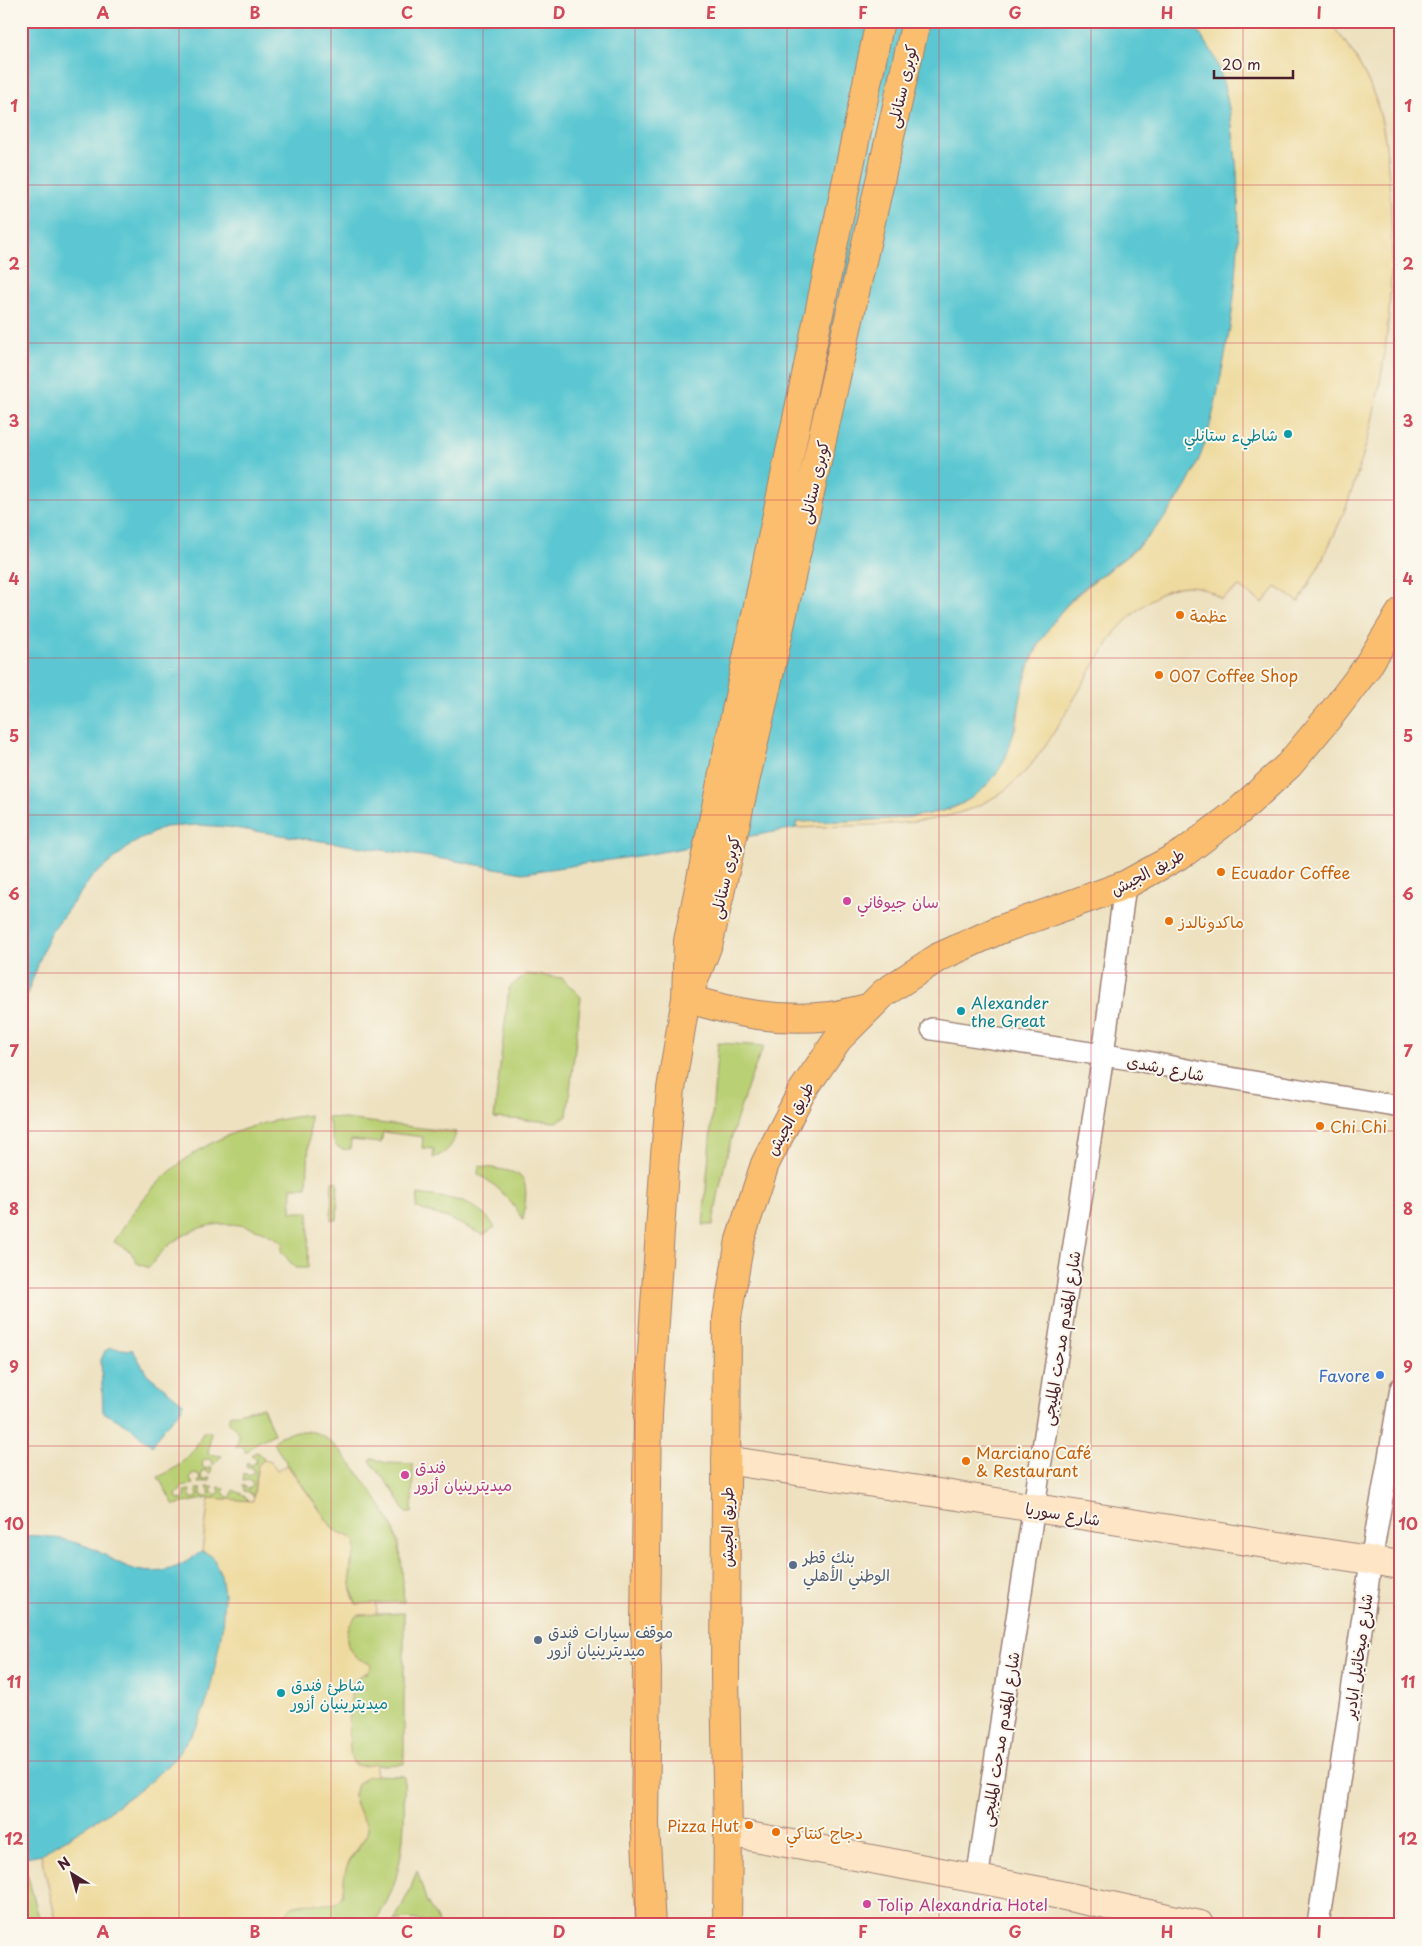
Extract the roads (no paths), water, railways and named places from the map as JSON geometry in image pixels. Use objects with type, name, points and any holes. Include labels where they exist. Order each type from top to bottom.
[{"type":"highway","name":"كوبرى ستانلى","points":[[699,941],[880,21]]},
{"type":"highway","name":"كوبرى ستانلى","points":[[699,941],[916,21]]},
{"type":"highway","name":"طريق الجيش","points":[[727,1925],[728,1832],[725,1676],[727,1318],[740,1240],[765,1164],[801,1093],[838,1039],[867,1008],[884,993],[939,957],[999,930],[1126,885],[1184,852],[1240,811],[1289,765],[1333,712],[1365,670],[1401,612]]},
{"type":"highway","points":[[649,1920],[645,1824],[648,1413],[671,1089],[686,998],[699,970],[699,941]]},
{"type":"highway","points":[[686,998],[753,1015],[792,1018],[830,1016],[867,1008]]},
{"type":"street","name":"شارع المقدم مدحت المليجى","points":[[977,1880],[1103,1055],[1126,885]]},
{"type":"street","name":"شارع رشدى","points":[[932,1029],[1103,1055],[1401,1107]]},
{"type":"street","name":"شارع ميخائيل ابادير","points":[[1318,1925],[1371,1561],[1401,1388]]},
{"type":"street","name":"شارع سوريا","points":[[726,1460],[1401,1565]]},
{"type":"street","points":[[728,1832],[1200,1925]]},
{"type":"water","points":[[21,21],[1190,21],[1211,50],[1223,81],[1233,133],[1238,203],[1237,262],[1231,321],[1214,410],[1196,467],[1181,494],[1158,526],[1129,554],[1079,592],[1053,622],[1040,642],[1030,663],[1015,727],[1001,767],[988,784],[968,800],[952,808],[909,817],[796,822],[796,828],[650,854],[523,873],[456,861],[227,827],[199,825],[164,827],[132,844],[92,877],[49,935],[21,1010]]},
{"type":"water","points":[[110,1348],[133,1350],[147,1374],[183,1403],[182,1408],[166,1425],[152,1446],[129,1426],[103,1412],[101,1360],[105,1351]]},
{"type":"water","points":[[21,1536],[46,1536],[70,1541],[98,1551],[129,1567],[151,1572],[171,1569],[202,1551],[213,1557],[221,1575],[224,1595],[222,1629],[208,1698],[197,1726],[175,1758],[148,1783],[101,1817],[41,1854],[21,1858]]},
{"type":"place","name":"شاطيء ستانلي","points":[[1288,434]]},
{"type":"place","name":"عظمة","points":[[1180,615]]},
{"type":"place","name":"007 Coffee Shop","points":[[1159,675]]},
{"type":"place","name":"Ecuador Coffee","points":[[1221,872]]},
{"type":"place","name":"سان جيوفاني","points":[[847,901]]},
{"type":"place","name":"ماكدونالدز","points":[[1169,921]]},
{"type":"place","name":"Alexander the Great","points":[[961,1011]]},
{"type":"place","name":"Chi Chi","points":[[1320,1126]]},
{"type":"place","name":"Favore","points":[[1380,1375]]},
{"type":"place","name":"Marciano Café & Restaurant","points":[[966,1461]]},
{"type":"place","name":"فندق ميديترينيان أزور","points":[[405,1475]]},
{"type":"place","name":"بنك قطر الوطني الأهلي","points":[[793,1565]]},
{"type":"place","name":"موقف سيارات فندق ميديترينيان أزور","points":[[538,1640]]},
{"type":"place","name":"شاطئ فندق ميديترينيان أزور","points":[[281,1693]]},
{"type":"place","name":"Pizza Hut","points":[[749,1825]]},
{"type":"place","name":"دجاج كنتاكي","points":[[776,1832]]},
{"type":"place","name":"Tolip Alexandria Hotel","points":[[867,1904]]}]
